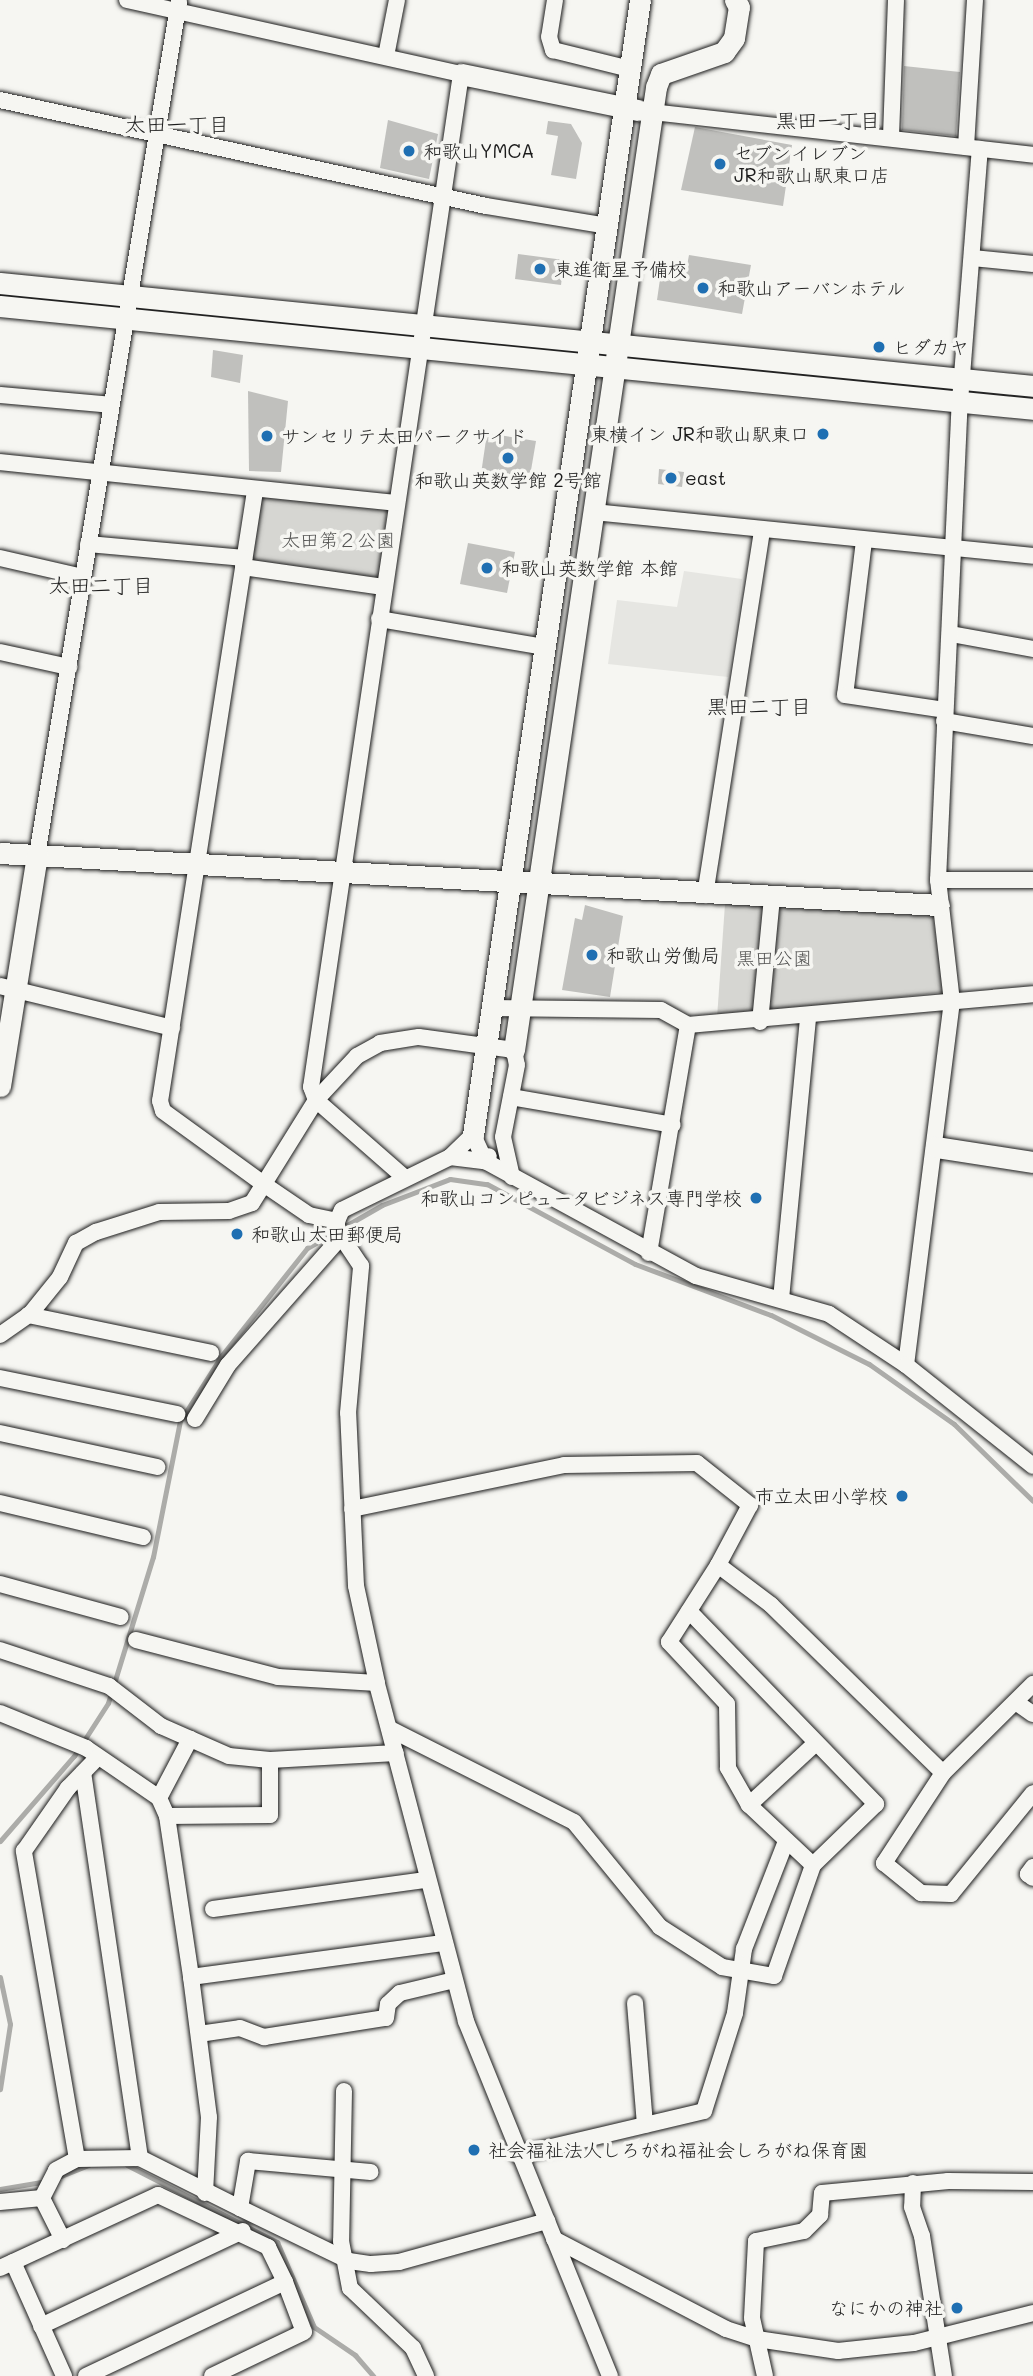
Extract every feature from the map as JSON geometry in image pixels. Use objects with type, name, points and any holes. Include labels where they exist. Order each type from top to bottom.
[{"type":"street","points":[[127,0],[178,5],[461,74],[624,109],[891,136],[1033,155]]},
{"type":"street","points":[[386,56],[397,0]]},
{"type":"street","points":[[555,0],[549,37],[552,50],[630,69]]},
{"type":"street","points":[[485,1161],[473,1135],[640,0]]},
{"type":"street","points":[[891,136],[896,0]]},
{"type":"street","points":[[906,1365],[936,1147],[952,1002],[938,880],[961,379],[973,258],[975,0]]},
{"type":"street","points":[[512,1177],[503,1136],[511,1097],[514,1050],[652,112],[661,74],[724,52],[734,38],[740,2]]},
{"type":"street","points":[[0,1086],[8,988],[37,855],[178,5]]},
{"type":"street","points":[[405,1178],[316,1100],[311,1087],[340,873],[461,74]]},
{"type":"street","points":[[0,100],[441,194],[608,226]]},
{"type":"street","points":[[973,258],[1033,264]]},
{"type":"street","points":[[0,283],[1033,386]]},
{"type":"street","points":[[0,306],[419,350],[1033,408]]},
{"type":"street","points":[[0,395],[111,405]]},
{"type":"street","points":[[0,462],[255,491],[395,503]]},
{"type":"street","points":[[255,491],[172,1028],[163,1111],[309,1215],[339,1229],[361,1266],[362,1289],[348,1413],[356,1586],[377,1683],[454,1980],[519,2155],[610,2376]]},
{"type":"street","points":[[594,512],[955,551],[1033,556]]},
{"type":"street","points":[[705,895],[762,530]]},
{"type":"street","points":[[864,541],[845,695],[1033,736]]},
{"type":"street","points":[[88,544],[244,562],[384,587]]},
{"type":"street","points":[[0,558],[83,577]]},
{"type":"street","points":[[379,618],[545,647]]},
{"type":"street","points":[[951,634],[1033,649]]},
{"type":"street","points":[[0,652],[69,667]]},
{"type":"street","points":[[0,853],[340,873],[540,880],[705,895],[939,905]]},
{"type":"street","points":[[938,880],[1033,880]]},
{"type":"street","points":[[760,1022],[772,898]]},
{"type":"street","points":[[8,988],[172,1028]]},
{"type":"street","points":[[491,1008],[520,1012],[661,1010],[688,1025],[760,1022],[1033,994]]},
{"type":"street","points":[[781,1299],[808,1017]]},
{"type":"street","points":[[649,1253],[688,1025]]},
{"type":"street","points":[[0,1335],[28,1315],[60,1277],[76,1242],[159,1212],[229,1211],[252,1203],[265,1185],[269,1169],[316,1100],[357,1056],[380,1044],[419,1037],[514,1050]]},
{"type":"street","points":[[511,1097],[673,1125]]},
{"type":"street","points":[[195,1419],[228,1365],[339,1229],[342,1210],[450,1157],[473,1135]]},
{"type":"street","points":[[485,1161],[503,1136]]},
{"type":"street","points":[[936,1147],[1033,1162]]},
{"type":"street","points":[[450,1157],[485,1161],[649,1253],[696,1276],[829,1314],[906,1365],[1033,1466]]},
{"type":"street","points":[[28,1315],[211,1353]]},
{"type":"street","points":[[0,1378],[177,1414]]},
{"type":"street","points":[[0,1433],[158,1467]]},
{"type":"street","points":[[352,1509],[564,1465],[697,1463],[750,1505],[718,1565],[669,1642],[727,1704],[729,1768],[749,1805],[813,1865]]},
{"type":"street","points":[[0,1503],[143,1537]]},
{"type":"street","points":[[718,1565],[771,1605],[943,1773]]},
{"type":"street","points":[[0,1584],[121,1618]]},
{"type":"street","points":[[390,1729],[574,1822],[660,1927],[722,1967],[774,1976],[813,1865],[876,1804],[689,1611]]},
{"type":"street","points":[[136,1640],[278,1678],[377,1683]]},
{"type":"street","points":[[0,1650],[109,1686],[161,1726],[229,1756],[270,1760],[396,1753]]},
{"type":"street","points":[[1033,1684],[1017,1703],[943,1773],[884,1863],[921,1892],[951,1894],[1033,1793]]},
{"type":"street","points":[[1017,1703],[1033,1714]]},
{"type":"street","points":[[0,1713],[98,1757],[159,1798],[167,1816],[209,2117],[205,2193]]},
{"type":"street","points":[[159,1798],[190,1739]]},
{"type":"street","points":[[749,1805],[816,1743]]},
{"type":"street","points":[[77,2159],[24,1852],[98,1757]]},
{"type":"street","points":[[167,1816],[270,1815],[270,1760]]},
{"type":"street","points":[[83,1773],[140,2158]]},
{"type":"street","points":[[519,2155],[704,2111],[735,2013],[744,1949],[786,1841]]},
{"type":"street","points":[[1033,1867],[1028,1874],[1033,1878]]},
{"type":"street","points":[[213,1909],[426,1880]]},
{"type":"street","points":[[191,1978],[443,1943]]},
{"type":"street","points":[[199,2034],[240,2028],[264,2036],[386,2018],[388,2004],[400,1993],[454,1980]]},
{"type":"street","points":[[635,2003],[645,2125]]},
{"type":"street","points":[[344,2091],[346,2169],[343,2258],[349,2288],[413,2348],[426,2376]]},
{"type":"street","points":[[42,2199],[56,2170],[77,2159],[115,2154],[140,2158],[205,2193],[343,2258],[371,2264],[399,2262],[547,2221]]},
{"type":"street","points":[[240,2208],[248,2161],[371,2172]]},
{"type":"street","points":[[765,2376],[752,2318],[756,2241],[804,2231],[820,2215],[822,2193],[913,2183],[1033,2182]]},
{"type":"street","points":[[913,2183],[912,2207],[922,2236],[944,2376]]},
{"type":"street","points":[[64,2376],[41,2326],[6,2265],[158,2195],[243,2231],[278,2258],[304,2332],[212,2376]]},
{"type":"street","points":[[0,2202],[42,2199]]},
{"type":"street","points":[[42,2199],[64,2240]]},
{"type":"street","points":[[41,2326],[243,2231]]},
{"type":"street","points":[[554,2239],[726,2329],[757,2339],[838,2351],[936,2337],[1033,2313]]},
{"type":"street","points":[[86,2376],[285,2282]]},
{"type":"shaded area","points":[[684,571],[742,579],[728,677],[608,664],[617,600],[677,607]]},
{"type":"green space","name":"太田第２公園","points":[[260,496],[387,509],[380,581],[249,563]]},
{"type":"green space","name":"黒田公園","points":[[725,904],[932,910],[944,992],[717,1018]]},
{"type":"building","points":[[904,66],[960,72],[956,136],[902,130]]},
{"type":"building","name":"和歌山YMCA","points":[[388,120],[438,134],[429,179],[380,168]]},
{"type":"building","points":[[548,121],[571,124],[582,143],[576,179],[551,175],[558,136],[546,134]]},
{"type":"building","name":"セブンイレブン JR和歌山駅東口店","points":[[695,127],[792,145],[783,206],[681,190]]},
{"type":"building","name":"東進衛星予備校","points":[[518,254],[564,260],[561,285],[515,279]]},
{"type":"building","name":"和歌山アーバンホテル","points":[[689,255],[751,265],[742,314],[657,300],[661,272],[685,276]]},
{"type":"building","points":[[213,350],[243,355],[240,383],[211,377]]},
{"type":"building","name":"サンセリテ太田パークサイド","points":[[248,391],[288,401],[281,472],[249,471]]},
{"type":"building","name":"和歌山英数学館 2号館","points":[[487,433],[536,441],[529,482],[481,474]]},
{"type":"building","name":"east","points":[[659,469],[684,472],[682,487],[658,484]]},
{"type":"building","name":"和歌山英数学館 本館","points":[[468,543],[515,552],[507,593],[460,584]]},
{"type":"building","name":"和歌山労働局","points":[[585,905],[623,916],[610,997],[562,990],[575,918],[582,920]]},
{"type":"waterway","points":[[0,1841],[74,1756],[108,1703],[153,1557],[180,1421],[222,1355],[307,1248],[382,1205],[450,1179],[487,1184],[635,1264],[771,1315],[869,1364],[954,1424],[1033,1501]]},
{"type":"waterway","points":[[0,1977],[10,2024],[0,2089]]},
{"type":"waterway","points":[[56,2178],[89,2165]]},
{"type":"waterway","points":[[127,2165],[277,2242],[314,2327],[355,2355],[373,2376]]},
{"type":"waterway","points":[[0,2189],[47,2181]]},
{"type":"place","name":"和歌山YMCA","points":[[409,151]]},
{"type":"place","name":"セブンイレブン JR和歌山駅東口店","points":[[720,164]]},
{"type":"place","name":"東進衛星予備校","points":[[540,269]]},
{"type":"place","name":"和歌山アーバンホテル","points":[[703,288]]},
{"type":"place","name":"ヒダカヤ","points":[[879,347]]},
{"type":"place","name":"東横イン JR和歌山駅東口","points":[[823,434]]},
{"type":"place","name":"サンセリテ太田パークサイド","points":[[267,436]]},
{"type":"place","name":"和歌山英数学館 2号館","points":[[508,458]]},
{"type":"place","name":"east","points":[[671,478]]},
{"type":"place","name":"和歌山英数学館 本館","points":[[487,568]]},
{"type":"place","name":"和歌山労働局","points":[[592,955]]},
{"type":"place","name":"和歌山コンピュータビジネス専門学校","points":[[756,1198]]},
{"type":"place","name":"和歌山太田郵便局","points":[[237,1234]]},
{"type":"place","name":"市立太田小学校","points":[[902,1496]]},
{"type":"place","name":"社会福祉法人しろがね福祉会しろがね保育園","points":[[474,2150]]},
{"type":"place","name":"なにかの神社","points":[[957,2308]]},
{"type":"district","name":"黒田一丁目","points":[[828,120]]},
{"type":"district","name":"太田一丁目","points":[[177,124]]},
{"type":"district","name":"太田二丁目","points":[[101,585]]},
{"type":"district","name":"黒田二丁目","points":[[759,706]]}]
